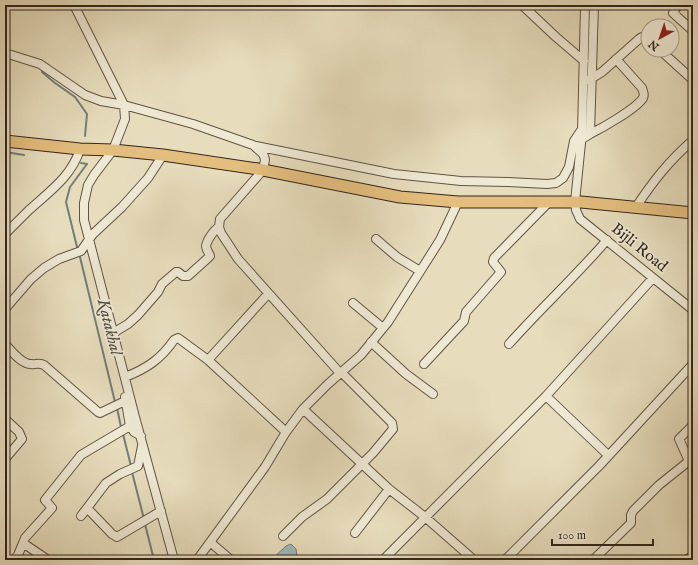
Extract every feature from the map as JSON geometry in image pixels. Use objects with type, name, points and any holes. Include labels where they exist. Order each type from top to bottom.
[{"type":"main road","points":[[5,141],[80,149],[113,150],[163,155],[262,170],[400,196],[458,202],[575,202],[692,212]]},
{"type":"street","points":[[74,5],[124,105],[125,120],[113,150],[94,174],[88,185],[85,196],[84,220],[128,386],[128,424]]},
{"type":"street","points":[[522,5],[584,61]]},
{"type":"street","points":[[575,202],[582,139],[585,5]]},
{"type":"street","points":[[590,134],[594,5]]},
{"type":"street","points":[[678,5],[673,12],[674,14],[693,31]]},
{"type":"street","points":[[583,84],[602,72],[640,38]]},
{"type":"street","points":[[5,53],[40,64],[79,91],[108,103],[124,105],[193,124],[253,145],[394,174],[461,181],[556,183],[563,178],[569,167],[574,141],[582,129]]},
{"type":"street","points":[[669,58],[693,80]]},
{"type":"street","points":[[582,139],[632,108],[642,99],[644,94],[642,88],[616,59]]},
{"type":"street","points":[[636,207],[658,175],[681,150],[693,140]]},
{"type":"street","points":[[253,145],[264,156],[265,160],[262,170],[220,219],[219,227],[221,233],[238,259],[268,294],[340,373],[388,419],[393,428],[392,432],[362,465],[327,499],[302,517],[283,536]]},
{"type":"street","points":[[5,234],[30,209],[43,199],[70,170],[80,149]]},
{"type":"street","points":[[5,309],[31,279],[44,268],[59,259],[81,251],[89,239],[143,184],[163,155]]},
{"type":"street","points":[[197,560],[265,467],[286,432],[304,409],[340,373],[361,355],[383,328],[440,240],[458,202]]},
{"type":"street","points":[[424,364],[464,321],[466,312],[501,272],[493,262],[494,258],[549,202]]},
{"type":"street","name":"Bijli Road","points":[[575,202],[576,210],[580,219],[653,278],[691,306]]},
{"type":"street","points":[[113,333],[128,324],[138,315],[158,292],[162,284],[176,272],[185,277],[188,276],[209,257],[210,254],[206,248],[206,245],[212,232],[219,227]]},
{"type":"street","points":[[376,239],[397,257],[420,272]]},
{"type":"street","points":[[509,344],[544,305],[577,274],[607,240]]},
{"type":"street","points":[[384,560],[546,396],[653,278]]},
{"type":"street","points":[[208,360],[268,294]]},
{"type":"street","points":[[353,303],[383,328]]},
{"type":"street","points":[[125,378],[152,364],[174,340],[178,338],[208,360],[286,432]]},
{"type":"street","points":[[371,342],[406,374],[433,394]]},
{"type":"street","points":[[5,344],[26,363],[40,363],[44,365],[100,413],[125,401]]},
{"type":"street","points":[[505,560],[608,455],[693,364]]},
{"type":"street","points":[[128,386],[125,401],[128,424],[142,440],[174,560]]},
{"type":"street","points":[[546,396],[608,455]]},
{"type":"street","points":[[304,409],[389,489],[425,517],[474,560]]},
{"type":"street","points":[[5,419],[19,432],[22,439],[5,459]]},
{"type":"street","points":[[14,560],[18,555],[25,538],[52,508],[45,500],[81,455],[128,424]]},
{"type":"street","points":[[593,560],[631,523],[632,515],[640,504],[671,474],[691,465],[679,439],[693,425]]},
{"type":"street","points":[[81,516],[106,483],[120,474],[138,466],[142,440]]},
{"type":"street","points":[[355,533],[389,489]]},
{"type":"street","points":[[87,508],[112,534],[117,537],[161,511]]},
{"type":"street","points":[[210,542],[231,560]]},
{"type":"street","points":[[23,543],[48,560]]},
{"type":"street","points":[[685,560],[693,556]]},
{"type":"water","points":[[291,544],[296,549],[296,560],[271,560],[286,546]]},
{"type":"waterway","name":"Katakhal","points":[[42,72],[75,97],[87,114],[85,136]]},
{"type":"waterway","points":[[5,152],[24,155]]},
{"type":"waterway","name":"Katakhal","points":[[81,163],[87,164]]},
{"type":"waterway","name":"Katakhal","points":[[77,247],[66,202],[70,187],[87,164]]},
{"type":"waterway","name":"Katakhal","points":[[80,257],[115,402]]},
{"type":"waterway","name":"Katakhal","points":[[117,408],[121,427]]},
{"type":"waterway","name":"Katakhal","points":[[123,434],[131,466]]},
{"type":"waterway","name":"Katakhal","points":[[132,472],[144,519]]},
{"type":"waterway","name":"Katakhal","points":[[145,524],[154,560]]}]
